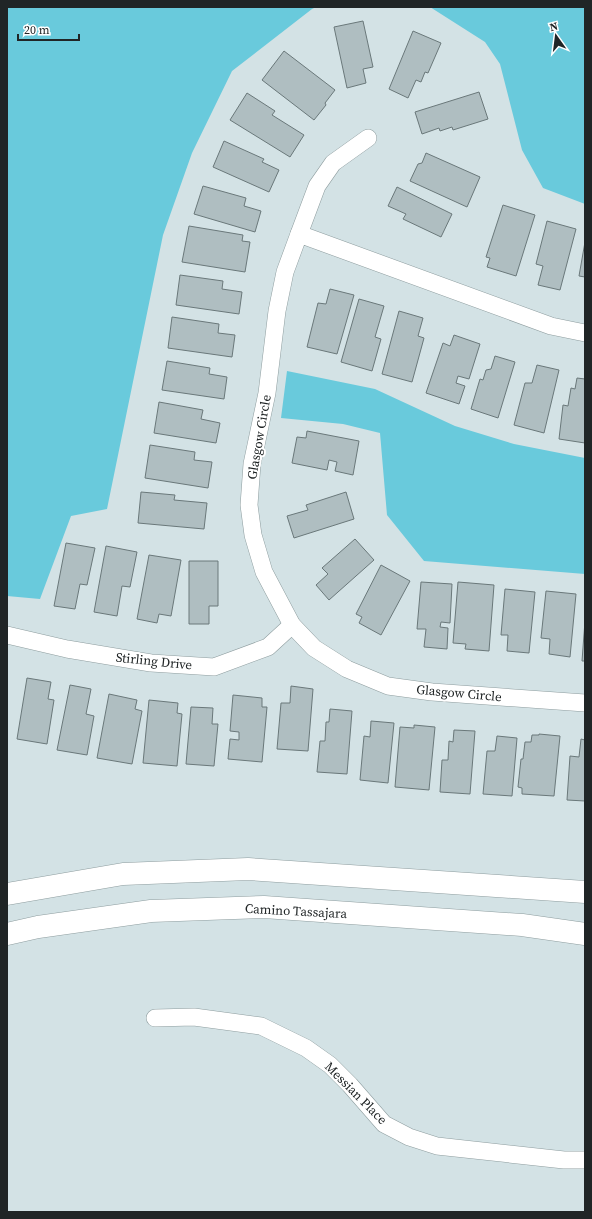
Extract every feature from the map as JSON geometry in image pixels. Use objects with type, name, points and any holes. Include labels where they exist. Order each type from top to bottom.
[{"type":"main road","points":[[7,894],[123,874],[248,869],[585,892]]},
{"type":"main road","name":"Camino Tassajara","points":[[7,934],[38,927],[151,911],[264,907],[522,925],[585,934]]},
{"type":"street","name":"Glasgow Circle","points":[[368,138],[333,164],[317,186],[285,272],[267,393],[252,464],[250,505],[253,535],[264,572],[292,625],[314,648],[347,669],[388,686],[432,692],[585,703]]},
{"type":"street","points":[[299,234],[551,326],[585,333]]},
{"type":"street","name":"Stirling Drive","points":[[7,635],[67,649],[151,663],[214,667],[268,647],[292,625]]},
{"type":"street","name":"Messian Place","points":[[154,1018],[194,1017],[261,1026],[306,1048],[330,1065],[350,1085],[384,1124],[409,1137],[436,1146],[564,1160],[585,1160]]},
{"type":"shaded area","points":[[7,7],[316,7],[232,71],[192,153],[163,235],[107,509],[71,516],[40,599],[7,596]]},
{"type":"shaded area","points":[[430,7],[585,7],[585,204],[543,188],[522,150],[500,64],[485,42]]},
{"type":"shaded area","points":[[287,371],[375,389],[455,426],[514,444],[585,458],[585,574],[424,561],[387,515],[380,433],[343,424],[281,418]]},
{"type":"building","points":[[363,21],[373,67],[363,69],[366,83],[347,88],[334,27]]},
{"type":"building","points":[[413,31],[441,43],[428,73],[425,72],[421,82],[416,80],[408,98],[389,89]]},
{"type":"building","points":[[284,51],[335,90],[325,103],[326,105],[314,120],[262,80]]},
{"type":"building","points":[[479,92],[488,119],[453,130],[452,127],[440,131],[439,128],[422,134],[415,112]]},
{"type":"building","points":[[247,93],[275,111],[272,115],[304,135],[290,157],[230,120]]},
{"type":"building","points":[[224,141],[264,159],[262,162],[279,170],[269,192],[213,167]]},
{"type":"building","points":[[426,153],[480,177],[467,207],[410,181],[418,164],[422,163]]},
{"type":"building","points":[[203,186],[246,198],[244,206],[261,211],[255,232],[194,214]]},
{"type":"building","points":[[397,187],[452,214],[441,237],[403,219],[406,214],[388,206]]},
{"type":"building","points":[[503,205],[535,215],[516,276],[487,267],[490,258],[486,257]]},
{"type":"building","points":[[547,221],[576,229],[560,290],[538,285],[543,266],[536,264]]},
{"type":"building","points":[[189,226],[243,235],[242,241],[250,242],[245,272],[182,262]]},
{"type":"building","points":[[585,242],[585,277],[579,276]]},
{"type":"building","points":[[180,275],[223,281],[222,289],[242,292],[239,314],[176,305]]},
{"type":"building","points":[[330,289],[354,295],[337,354],[307,347],[318,303],[326,304]]},
{"type":"building","points":[[359,299],[384,306],[375,337],[381,339],[372,371],[341,362]]},
{"type":"building","points":[[399,311],[423,318],[418,336],[424,338],[412,382],[382,374]]},
{"type":"building","points":[[172,317],[219,324],[218,333],[235,335],[232,357],[168,348]]},
{"type":"building","points":[[454,335],[480,344],[469,379],[458,376],[456,383],[465,386],[459,404],[426,393],[443,343],[450,346]]},
{"type":"building","points":[[495,356],[515,362],[498,418],[471,409],[480,379],[483,380],[486,370],[491,369]]},
{"type":"building","points":[[167,361],[210,368],[209,374],[227,377],[224,399],[162,390]]},
{"type":"building","points":[[537,365],[559,370],[544,433],[514,425],[525,383],[532,383]]},
{"type":"building","points":[[577,378],[585,379],[585,443],[559,439],[563,405],[568,406],[571,388],[575,389]]},
{"type":"building","points":[[159,402],[203,410],[201,419],[220,423],[216,443],[154,433]]},
{"type":"building","points":[[307,431],[359,441],[353,475],[335,471],[337,462],[329,460],[327,470],[292,463],[297,437],[306,438]]},
{"type":"building","points":[[150,445],[195,452],[194,460],[212,462],[208,488],[145,478]]},
{"type":"building","points":[[141,492],[175,495],[174,500],[207,503],[204,529],[138,523]]},
{"type":"building","points":[[346,492],[354,519],[294,538],[287,516],[308,510],[306,505]]},
{"type":"building","points":[[355,539],[374,560],[329,600],[316,585],[328,574],[322,568]]},
{"type":"building","points":[[66,543],[95,548],[87,585],[80,584],[75,609],[54,606]]},
{"type":"building","points":[[106,546],[137,552],[130,587],[122,586],[117,616],[94,612]]},
{"type":"building","points":[[149,555],[181,560],[171,616],[159,614],[157,623],[137,619]]},
{"type":"building","points":[[189,561],[218,561],[218,606],[209,606],[209,624],[189,624]]},
{"type":"building","points":[[381,565],[410,581],[381,635],[359,623],[362,617],[356,614]]},
{"type":"building","points":[[421,582],[452,584],[450,623],[441,622],[440,627],[448,628],[447,649],[424,647],[426,629],[417,629]]},
{"type":"building","points":[[458,582],[494,585],[489,651],[465,649],[466,644],[453,643]]},
{"type":"building","points":[[505,589],[535,592],[529,653],[507,651],[508,635],[501,635]]},
{"type":"building","points":[[546,591],[576,594],[570,657],[549,654],[550,639],[541,638]]},
{"type":"building","points":[[585,621],[585,661],[582,661]]},
{"type":"building","points":[[27,678],[51,682],[48,699],[54,700],[47,744],[17,739]]},
{"type":"building","points":[[70,685],[91,689],[86,714],[94,716],[87,755],[57,750]]},
{"type":"building","points":[[291,686],[313,689],[308,751],[277,749],[281,703],[290,703]]},
{"type":"building","points":[[109,694],[137,700],[135,709],[142,711],[132,764],[97,758]]},
{"type":"building","points":[[233,695],[262,698],[262,707],[267,707],[262,762],[228,759],[230,739],[239,740],[239,732],[230,731]]},
{"type":"building","points":[[149,700],[178,703],[177,713],[182,714],[177,766],[143,763]]},
{"type":"building","points":[[191,707],[213,708],[212,724],[218,724],[214,766],[186,764]]},
{"type":"building","points":[[330,709],[352,711],[347,774],[317,772],[320,741],[325,741],[326,722],[329,722]]},
{"type":"building","points":[[371,721],[394,723],[388,783],[360,780],[364,736],[370,737]]},
{"type":"building","points":[[414,725],[435,727],[429,790],[395,787],[400,727],[414,728]]},
{"type":"building","points":[[454,730],[475,731],[470,794],[440,792],[442,760],[448,760],[449,741],[453,742]]},
{"type":"building","points":[[539,734],[560,736],[554,796],[522,794],[522,788],[518,787],[521,759],[523,759],[525,742],[531,742],[532,735]]},
{"type":"building","points":[[497,736],[517,738],[512,796],[483,794],[487,751],[495,751]]},
{"type":"building","points":[[581,739],[585,740],[585,801],[567,800],[570,756],[579,757]]}]
